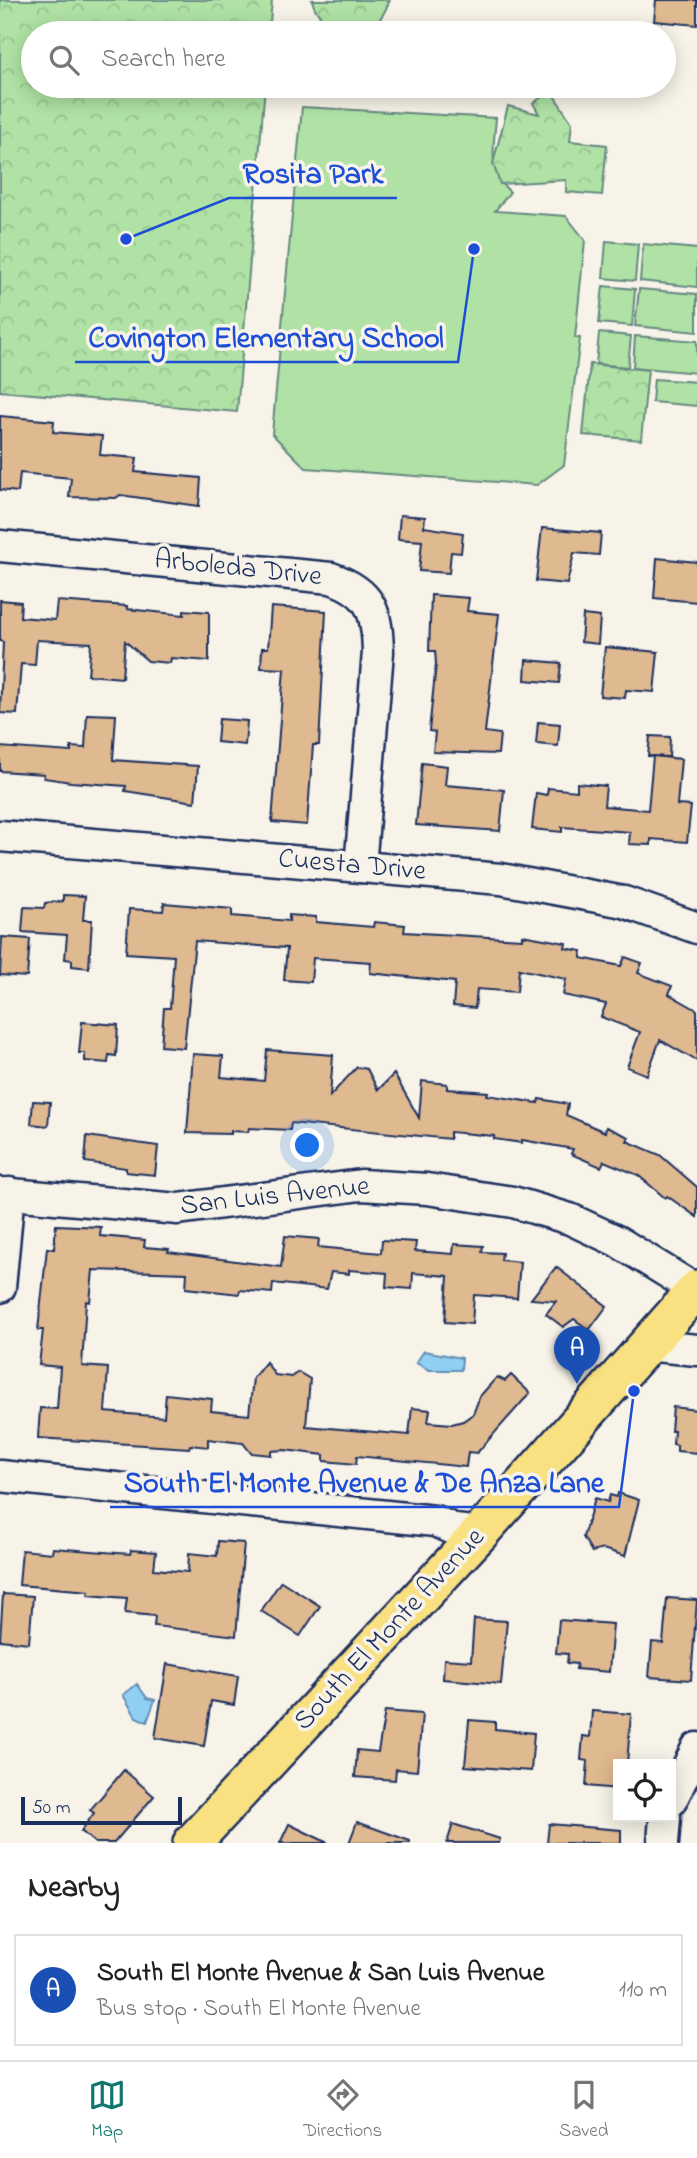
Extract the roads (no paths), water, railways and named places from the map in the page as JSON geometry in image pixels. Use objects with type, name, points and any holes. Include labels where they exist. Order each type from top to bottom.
[{"type":"main road","name":"South El Monte Avenue","points":[[192,1843],[480,1534],[697,1289]]},
{"type":"street","name":"Arboleda Drive","points":[[0,546],[331,578],[350,584],[366,598],[377,621],[378,652],[360,867]]},
{"type":"street","name":"Cuesta Drive","points":[[0,836],[500,879],[563,888],[624,902],[697,929]]},
{"type":"street","name":"San Luis Avenue","points":[[4,1193],[178,1209],[361,1185],[427,1189],[513,1202],[570,1219],[617,1241],[697,1289]]},
{"type":"street","points":[[0,1287],[4,1193]]},
{"type":"street","points":[[645,1345],[697,1350]]},
{"type":"street","points":[[0,1476],[435,1521],[455,1530],[480,1534]]},
{"type":"street","points":[[676,1791],[697,1748]]},
{"type":"street","points":[[663,1843],[665,1822]]},
{"type":"water","points":[[424,1351],[462,1358],[461,1370],[429,1370],[416,1363]]},
{"type":"water","points":[[137,1684],[147,1698],[155,1700],[147,1722],[136,1717],[123,1695]]},
{"type":"place","name":"Rosita Park","points":[[126,239]]},
{"type":"place","name":"Covington Elementary School","points":[[474,249]]},
{"type":"place","name":"South El Monte Avenue & San Luis Avenue","points":[[577,1384]]},
{"type":"place","name":"South El Monte Avenue & De Anza Lane","points":[[634,1391]]}]
